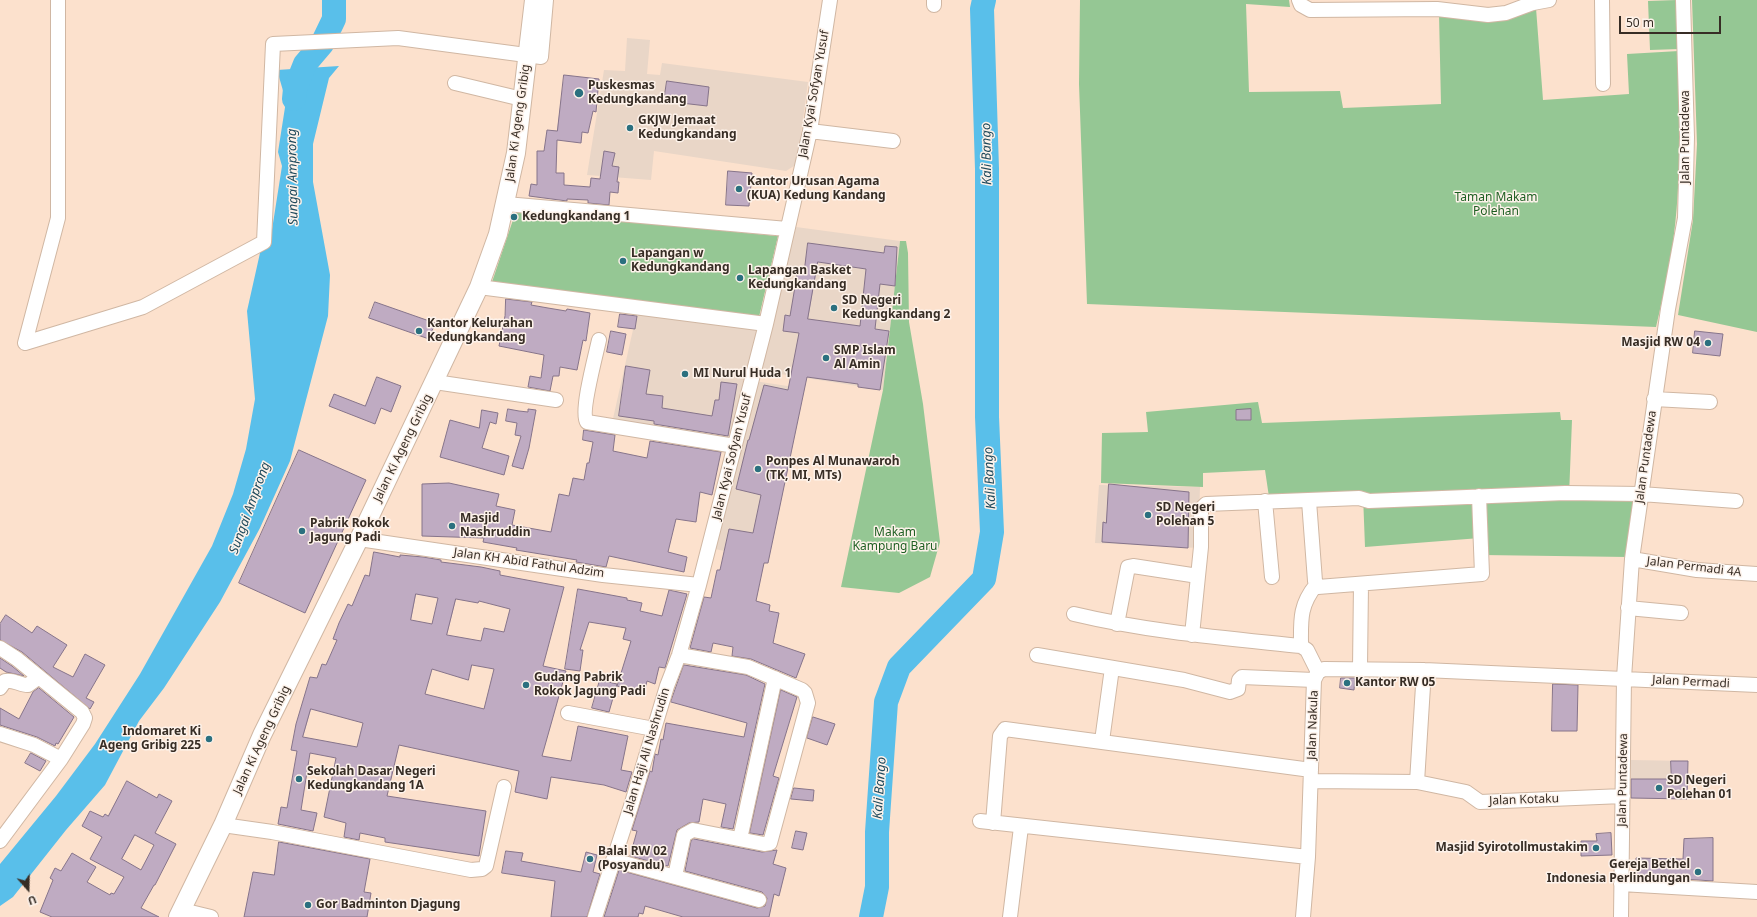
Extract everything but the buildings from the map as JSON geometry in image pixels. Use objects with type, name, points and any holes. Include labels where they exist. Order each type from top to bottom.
[{"type":"main road","name":"Jalan Ki Ageng Gribig","points":[[180,914],[223,825],[262,735],[359,539],[479,287],[498,234],[506,204],[516,154],[534,0]]},
{"type":"street","points":[[58,0],[58,218],[25,343],[143,307],[264,242],[273,44],[398,38],[541,57],[546,0]]},
{"type":"street","name":"Jalan Kyai Sofyan Yusuf","points":[[699,585],[766,324],[810,131],[830,0]]},
{"type":"street","points":[[1298,0],[1301,5],[1310,10],[1438,9],[1488,15],[1506,13],[1533,3],[1549,0]]},
{"type":"street","points":[[1602,0],[1603,84]]},
{"type":"street","name":"Jalan Puntadewa","points":[[1621,917],[1624,678],[1632,559],[1654,399],[1668,309],[1685,218],[1687,137],[1683,0]]},
{"type":"street","points":[[455,83],[522,99]]},
{"type":"street","points":[[810,131],[893,141]]},
{"type":"street","points":[[506,204],[787,229]]},
{"type":"street","points":[[479,287],[766,324]]},
{"type":"street","points":[[598,340],[586,402],[584,417],[587,422],[735,446]]},
{"type":"street","points":[[435,382],[556,400]]},
{"type":"street","points":[[1654,399],[1710,402]]},
{"type":"street","points":[[1192,635],[1202,546],[1202,506],[1206,504],[1565,493],[1641,494],[1736,501]]},
{"type":"street","points":[[1316,585],[1320,587],[1482,574],[1479,496]]},
{"type":"street","points":[[1265,501],[1272,577]]},
{"type":"street","points":[[1301,646],[1301,615],[1304,603],[1316,585],[1309,501]]},
{"type":"street","name":"Jalan KH Abid Fathul Adzim","points":[[359,539],[603,575],[699,585]]},
{"type":"street","name":"Jalan Permadi 4A","points":[[1632,559],[1697,570],[1757,574]]},
{"type":"street","points":[[1117,624],[1128,567],[1133,566],[1198,576]]},
{"type":"street","points":[[1360,668],[1361,584]]},
{"type":"street","name":"Jalan Haji Ali Nashrudin","points":[[595,917],[631,806],[667,686],[679,655],[699,585]]},
{"type":"street","points":[[1628,608],[1681,613]]},
{"type":"street","points":[[1074,614],[1117,624],[1192,635],[1301,646],[1307,650],[1316,676]]},
{"type":"street","points":[[0,648],[39,677],[84,715],[83,724],[61,759],[0,841]]},
{"type":"street","points":[[675,876],[684,835],[688,831],[697,830],[767,845],[773,838],[808,703],[805,693],[802,690],[748,667],[679,655]]},
{"type":"street","points":[[1037,655],[1184,680],[1230,692],[1238,689],[1239,680],[1242,677],[1316,676],[1324,669],[1360,668],[1624,678]]},
{"type":"street","points":[[1102,741],[1112,668]]},
{"type":"street","points":[[1417,782],[1424,670]]},
{"type":"street","name":"Jalan Nakula","points":[[1303,917],[1308,857],[1316,676]]},
{"type":"street","points":[[0,688],[5,681],[8,680],[22,685],[28,685],[39,677]]},
{"type":"street","points":[[740,839],[775,678]]},
{"type":"street","name":"Jalan Permadi","points":[[1624,678],[1757,685]]},
{"type":"street","points":[[568,713],[654,729]]},
{"type":"street","name":"Jalan Kotaku","points":[[1021,827],[987,822],[1000,736],[1005,729],[1102,741],[1311,775],[1417,782],[1466,792],[1480,802],[1623,796]]},
{"type":"street","points":[[0,734],[34,745],[61,759]]},
{"type":"street","points":[[223,825],[272,832],[471,870],[486,866],[504,787]]},
{"type":"street","points":[[1010,917],[1021,827],[1308,857]]},
{"type":"street","points":[[613,860],[759,900]]},
{"type":"street","points":[[1621,884],[1757,892]]},
{"type":"street","points":[[180,914],[211,917]]},
{"type":"shaded area","points":[[627,38],[650,40],[647,74],[660,75],[662,63],[808,82],[797,164],[786,171],[654,151],[651,180],[587,175],[604,70],[625,71]]},
{"type":"shaded area","name":"SD Negeri Kedungkandang 2","points":[[796,227],[900,241],[883,390],[761,371]]},
{"type":"shaded area","name":"MI Nurul Huda 1","points":[[637,312],[758,325],[731,440],[612,423]]},
{"type":"shaded area","name":"Ponpes Al Munawaroh (TK, MI, MTs)","points":[[754,381],[801,388],[763,559],[715,549]]},
{"type":"shaded area","name":"SD Negeri Polehan 5","points":[[1099,485],[1200,487],[1198,548],[1095,543]]},
{"type":"shaded area","name":"SD Negeri Polehan 01","points":[[1631,760],[1688,761],[1687,799],[1631,798]]},
{"type":"green space","name":"Taman Makam Polehan","points":[[1080,0],[1289,0],[1290,7],[1246,4],[1249,92],[1340,91],[1343,108],[1441,104],[1439,14],[1536,8],[1543,100],[1629,94],[1627,54],[1679,51],[1680,104],[1677,210],[1670,262],[1656,327],[1087,304],[1079,84]]},
{"type":"green space","points":[[1677,0],[1680,49],[1650,50],[1648,1]]},
{"type":"green space","points":[[1692,0],[1757,0],[1757,332],[1678,315],[1693,220],[1697,144]]},
{"type":"green space","points":[[516,211],[778,236],[759,317],[492,282]]},
{"type":"green space","name":"Makam Kampung Baru","points":[[900,241],[906,241],[908,253],[909,322],[923,404],[940,542],[930,577],[899,593],[841,587],[883,390]]},
{"type":"green space","points":[[1258,402],[1262,423],[1560,412],[1561,420],[1572,420],[1569,496],[1634,496],[1628,557],[1483,555],[1480,538],[1365,547],[1363,495],[1269,497],[1265,470],[1203,473],[1203,487],[1101,483],[1102,433],[1148,432],[1146,412]]},
{"type":"water","points":[[339,66],[329,78],[313,144],[313,182],[330,275],[328,316],[290,461],[260,528],[220,602],[164,688],[139,721],[105,785],[66,830],[13,897],[0,906],[0,864],[56,796],[95,744],[140,674],[212,546],[233,494],[246,449],[255,399],[247,311],[260,253],[271,236],[282,166],[278,152],[286,101],[277,70]]},
{"type":"waterway","name":"Sungai Amprong","points":[[294,99],[295,89],[305,64],[322,44],[334,19],[334,0]]},
{"type":"waterway","name":"Kali Bango","points":[[871,917],[877,887],[877,832],[886,702],[899,667],[984,579],[992,532],[987,417],[987,169],[982,9],[984,0]]},
{"type":"place","name":"Puskesmas Kedungkandang","points":[[579,93]]},
{"type":"place","name":"GKJW Jemaat Kedungkandang","points":[[630,128]]},
{"type":"place","name":"Kantor Urusan Agama (KUA) Kedung Kandang","points":[[739,189]]},
{"type":"place","name":"Kedungkandang 1","points":[[514,217]]},
{"type":"place","name":"Lapangan w Kedungkandang","points":[[623,261]]},
{"type":"place","name":"Lapangan Basket Kedungkandang","points":[[740,278]]},
{"type":"place","name":"SD Negeri Kedungkandang 2","points":[[834,308]]},
{"type":"place","name":"Kantor Kelurahan Kedungkandang","points":[[419,331]]},
{"type":"place","name":"Masjid RW 04","points":[[1708,343]]},
{"type":"place","name":"SMP Islam Al Amin","points":[[826,358]]},
{"type":"place","name":"MI Nurul Huda 1","points":[[685,374]]},
{"type":"place","name":"Ponpes Al Munawaroh (TK, MI, MTs)","points":[[758,469]]},
{"type":"place","name":"SD Negeri Polehan 5","points":[[1148,515]]},
{"type":"place","name":"Masjid Nashruddin","points":[[452,526]]},
{"type":"place","name":"Pabrik Rokok Jagung Padi","points":[[302,531]]},
{"type":"place","name":"Kantor RW 05","points":[[1347,683]]},
{"type":"place","name":"Gudang Pabrik Rokok Jagung Padi","points":[[526,685]]},
{"type":"place","name":"Indomaret Ki Ageng Gribig 225","points":[[209,739]]},
{"type":"place","name":"Sekolah Dasar Negeri Kedungkandang 1A","points":[[299,779]]},
{"type":"place","name":"SD Negeri Polehan 01","points":[[1659,788]]},
{"type":"place","name":"Masjid Syirotollmustakim","points":[[1596,848]]},
{"type":"place","name":"Balai RW 02 (Posyandu)","points":[[590,859]]},
{"type":"place","name":"Gereja Bethel Indonesia Perlindungan","points":[[1698,872]]},
{"type":"place","name":"Gor Badminton Djagung","points":[[308,905]]}]
